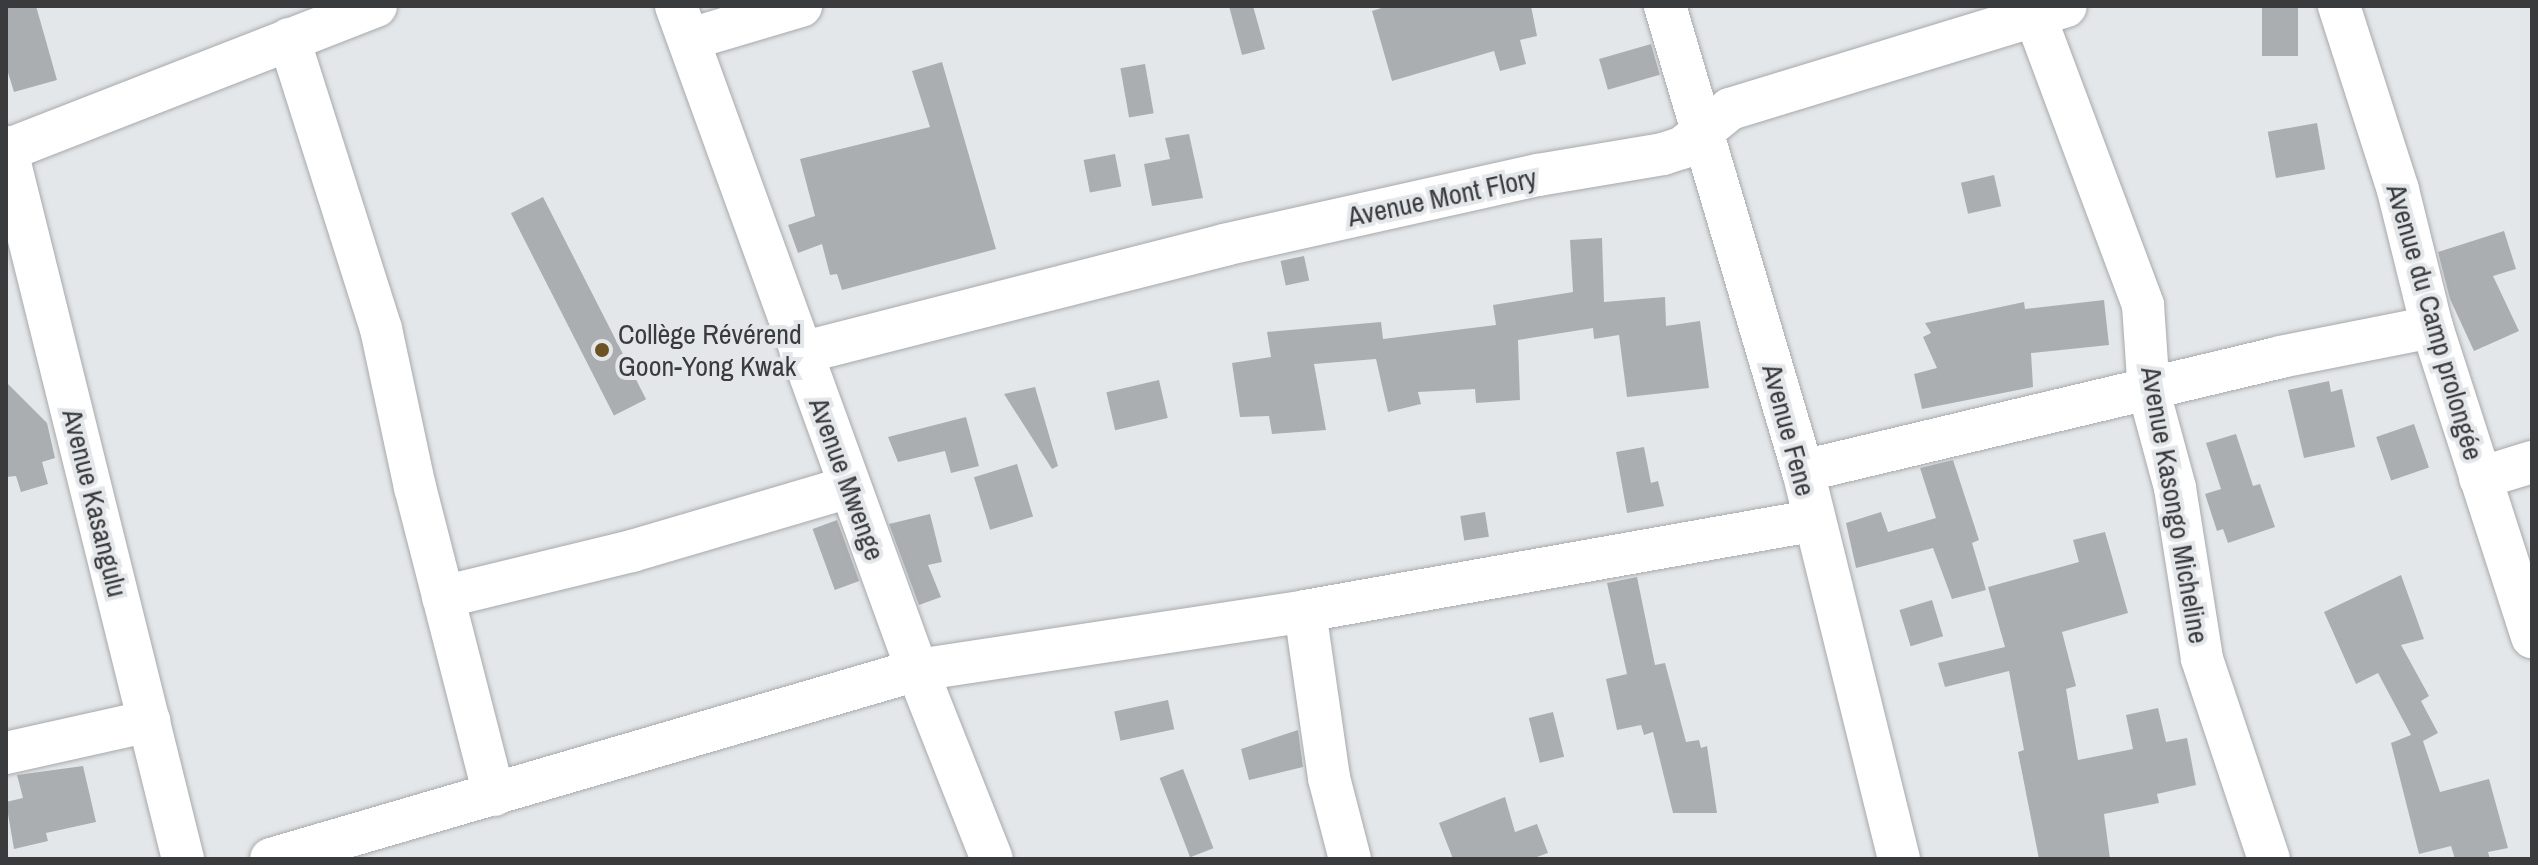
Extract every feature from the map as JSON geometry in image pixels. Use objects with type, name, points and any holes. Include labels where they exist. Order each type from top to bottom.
[{"type":"street","points":[[6,148],[376,6]]},
{"type":"street","points":[[683,23],[801,6]]},
{"type":"street","name":"Avenue Fene","points":[[1665,6],[1699,134],[1712,160],[1803,471],[1811,521],[1899,859]]},
{"type":"street","name":"Avenue du Camp prolongée","points":[[2339,6],[2398,190],[2432,327],[2532,637]]},
{"type":"street","name":"Avenue Mont Flory","points":[[801,353],[1224,245],[1538,175],[1663,154],[1699,134],[1730,109],[2050,11]]},
{"type":"street","name":"Avenue Kasongo Micheline","points":[[2050,11],[2141,298],[2149,392],[2175,488],[2202,659],[2269,859]]},
{"type":"street","name":"Avenue Mwenge","points":[[683,23],[917,670],[992,859]]},
{"type":"street","points":[[289,39],[381,329],[443,597],[494,795]]},
{"type":"street","name":"Avenue Kasangulu","points":[[6,148],[183,859]]},
{"type":"street","points":[[1803,471],[2149,392],[2280,357],[2432,327]]},
{"type":"street","points":[[2480,478],[2532,462]]},
{"type":"street","points":[[443,597],[632,551],[850,487]]},
{"type":"street","points":[[271,859],[917,670],[1305,611],[1811,521]]},
{"type":"street","points":[[1305,611],[1329,778],[1350,859]]},
{"type":"street","points":[[6,753],[149,721]]},
{"type":"building","points":[[6,6],[36,6],[57,80],[14,92],[6,66]]},
{"type":"building","points":[[1229,6],[1253,6],[1265,49],[1242,55]]},
{"type":"building","points":[[1388,6],[1531,6],[1537,36],[1520,40],[1526,64],[1500,71],[1494,51],[1392,81],[1372,11]]},
{"type":"building","points":[[2262,6],[2298,6],[2298,56],[2262,56]]},
{"type":"building","points":[[1651,44],[1660,75],[1608,90],[1599,59]]},
{"type":"building","points":[[942,62],[996,249],[842,290],[837,274],[830,275],[822,244],[798,253],[788,225],[815,216],[800,159],[930,127],[912,71]]},
{"type":"building","points":[[1145,64],[1154,113],[1129,118],[1120,68]]},
{"type":"building","points":[[2317,123],[2325,169],[2276,178],[2268,132]]},
{"type":"building","points":[[1189,134],[1203,198],[1152,206],[1144,164],[1170,159],[1165,138]]},
{"type":"building","points":[[1115,154],[1121,186],[1090,192],[1084,160]]},
{"type":"building","points":[[1994,175],[2001,206],[1968,214],[1961,183]]},
{"type":"building","points":[[543,197],[646,399],[614,416],[511,213]]},
{"type":"building","points":[[2504,231],[2516,269],[2493,276],[2519,331],[2474,351],[2450,299],[2438,252]]},
{"type":"building","points":[[1602,238],[1604,302],[1665,297],[1666,326],[1700,321],[1709,388],[1627,397],[1619,335],[1594,339],[1593,328],[1518,340],[1520,400],[1476,403],[1475,389],[1418,392],[1421,404],[1388,412],[1376,359],[1314,364],[1326,430],[1272,434],[1269,416],[1240,417],[1232,363],[1271,357],[1267,332],[1381,322],[1383,339],[1496,325],[1493,305],[1573,292],[1570,240]]},
{"type":"building","points":[[1304,256],[1309,280],[1286,285],[1281,261]]},
{"type":"building","points":[[2104,300],[2109,345],[2031,353],[2033,387],[1922,409],[1914,374],[1937,368],[1923,337],[1931,333],[1925,323],[2024,302],[2025,309]]},
{"type":"building","points":[[1159,380],[1168,418],[1115,430],[1106,392]]},
{"type":"building","points":[[2329,381],[2331,392],[2342,389],[2355,447],[2304,458],[2288,390]]},
{"type":"building","points":[[6,382],[47,423],[55,458],[42,462],[48,484],[21,492],[16,476],[6,477]]},
{"type":"building","points":[[1035,387],[1058,466],[1052,469],[1004,394]]},
{"type":"building","points":[[966,417],[979,466],[951,473],[945,451],[898,462],[888,437]]},
{"type":"building","points":[[2414,424],[2429,467],[2391,481],[2376,437]]},
{"type":"building","points":[[2236,434],[2253,486],[2260,484],[2275,527],[2228,543],[2223,529],[2217,531],[2205,494],[2221,489],[2206,443]]},
{"type":"building","points":[[1644,447],[1651,483],[1658,481],[1664,506],[1627,513],[1616,452]]},
{"type":"building","points":[[1953,460],[1979,540],[1972,543],[1986,590],[1952,599],[1933,548],[1856,568],[1846,523],[1881,512],[1888,532],[1936,518],[1920,468]]},
{"type":"building","points":[[1017,464],[1033,517],[990,530],[974,477]]},
{"type":"building","points":[[1485,512],[1489,537],[1464,541],[1460,516]]},
{"type":"building","points":[[930,514],[942,562],[928,565],[941,597],[919,605],[889,524]]},
{"type":"building","points":[[837,520],[859,581],[835,590],[813,529]]},
{"type":"building","points":[[2105,532],[2128,613],[2062,632],[2076,686],[2066,689],[2078,760],[2133,749],[2126,715],[2158,708],[2166,742],[2187,738],[2196,785],[2157,794],[2159,803],[2104,814],[2110,859],[2039,859],[2018,752],[2024,750],[2009,671],[1945,687],[1938,663],[2005,647],[1988,587],[2079,562],[2073,540]]},
{"type":"building","points":[[2401,575],[2424,639],[2401,645],[2429,696],[2421,701],[2438,733],[2423,741],[2440,792],[2489,779],[2508,848],[2488,852],[2490,859],[2455,859],[2451,846],[2419,854],[2391,743],[2411,735],[2378,673],[2356,684],[2324,612]]},
{"type":"building","points":[[1637,577],[1655,665],[1665,663],[1686,742],[1699,740],[1701,748],[1707,746],[1717,813],[1673,813],[1653,732],[1644,735],[1641,725],[1617,730],[1606,679],[1627,674],[1607,583]]},
{"type":"building","points":[[1932,600],[1943,636],[1911,646],[1899,610]]},
{"type":"building","points":[[1168,700],[1174,729],[1120,741],[1114,711]]},
{"type":"building","points":[[1553,712],[1564,757],[1540,763],[1529,718]]},
{"type":"building","points":[[1298,730],[1303,767],[1249,780],[1241,749]]},
{"type":"building","points":[[83,766],[96,822],[46,833],[48,841],[14,849],[6,802],[23,798],[17,775]]},
{"type":"building","points":[[1183,769],[1213,848],[1190,857],[1160,778]]},
{"type":"building","points":[[1505,797],[1515,832],[1537,824],[1548,853],[1531,859],[1453,859],[1439,823]]},
{"type":"place","name":"Collège Révérend Goon-Yong Kwak","points":[[602,350]]}]
